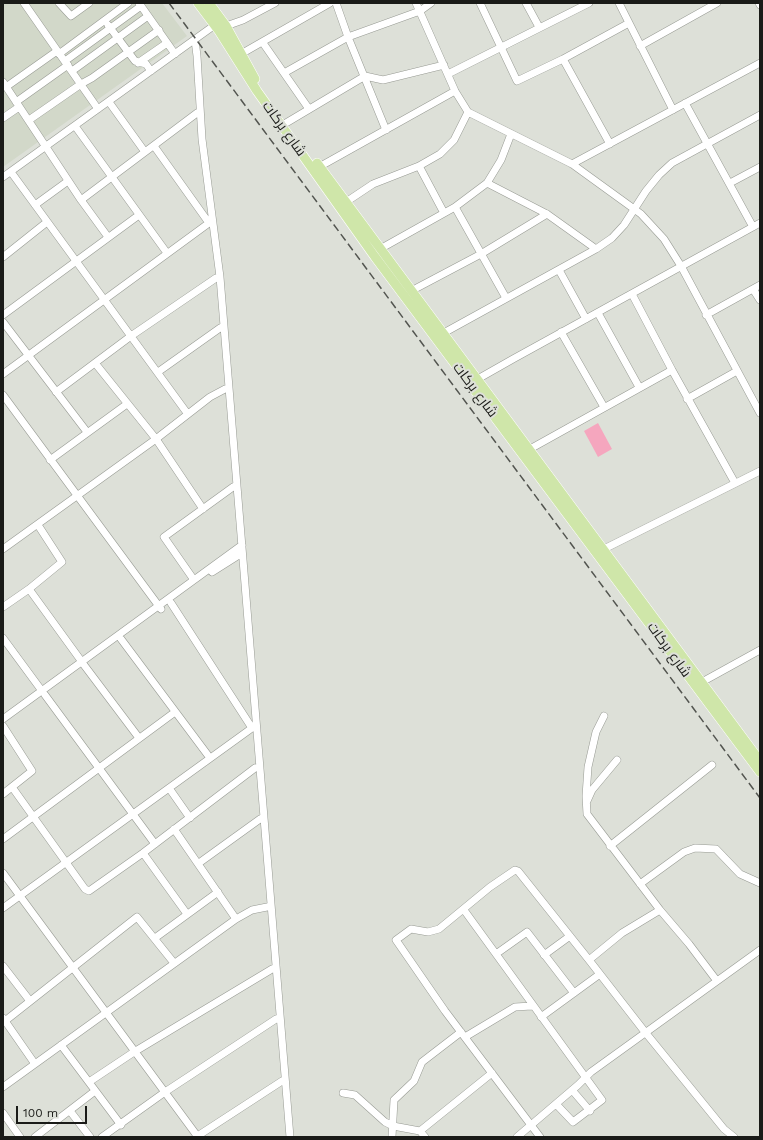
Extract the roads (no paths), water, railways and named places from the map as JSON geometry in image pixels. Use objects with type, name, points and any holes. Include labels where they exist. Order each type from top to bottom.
[{"type":"main road","name":"شارع بركات","points":[[198,3],[221,24],[238,64],[370,250],[530,449],[702,682],[758,764]]},
{"type":"main road","name":"شارع بركات","points":[[209,3],[260,87],[411,291],[439,336],[758,764]]},
{"type":"street","points":[[24,3],[98,109]]},
{"type":"street","points":[[60,3],[71,16],[89,3]]},
{"type":"street","points":[[108,237],[68,181],[5,84],[58,52],[128,3]]},
{"type":"street","points":[[3,177],[193,41],[221,24],[243,20],[275,3]]},
{"type":"street","points":[[241,54],[263,43],[330,3]]},
{"type":"street","points":[[336,3],[348,37],[386,130]]},
{"type":"street","points":[[416,3],[455,90],[468,112],[572,164],[634,209],[664,239],[681,266],[706,315],[760,411]]},
{"type":"street","points":[[284,73],[348,37],[420,11],[430,3]]},
{"type":"street","points":[[480,3],[500,48],[517,81],[564,59],[629,23]]},
{"type":"street","points":[[526,3],[540,27]]},
{"type":"street","points":[[448,74],[589,3]]},
{"type":"street","points":[[619,3],[673,110]]},
{"type":"street","points":[[640,46],[717,3]]},
{"type":"street","points":[[3,118],[18,104],[68,66],[110,28],[140,4],[175,54]]},
{"type":"street","points":[[68,66],[118,38],[148,16]]},
{"type":"street","points":[[104,20],[138,63],[146,64],[151,71]]},
{"type":"street","points":[[29,120],[92,78],[158,30]]},
{"type":"street","points":[[193,41],[199,144],[220,277],[255,768],[267,907],[272,945],[272,969],[286,1137]]},
{"type":"street","points":[[193,41],[198,63],[202,139],[209,223],[216,278],[272,945],[290,1137]]},
{"type":"street","points":[[138,63],[168,43]]},
{"type":"street","points":[[263,43],[309,109]]},
{"type":"street","points":[[564,59],[610,144]]},
{"type":"street","points":[[572,164],[760,63]]},
{"type":"street","points":[[286,123],[364,76],[383,80],[444,65]]},
{"type":"street","points":[[320,167],[455,90]]},
{"type":"street","points":[[109,102],[145,152]]},
{"type":"street","points":[[685,103],[753,227]]},
{"type":"street","points":[[81,200],[197,112]]},
{"type":"street","points":[[346,202],[373,184],[419,166],[448,148],[454,140],[468,112]]},
{"type":"street","points":[[439,336],[559,270],[612,238],[624,225],[659,175],[672,164],[760,115]]},
{"type":"street","points":[[75,126],[140,214],[167,254]]},
{"type":"street","points":[[380,249],[455,207],[488,183],[501,160],[511,134]]},
{"type":"street","points":[[154,146],[209,223]]},
{"type":"street","points":[[419,166],[444,213]]},
{"type":"street","points":[[730,183],[760,167]]},
{"type":"street","points":[[11,172],[187,413]]},
{"type":"street","points":[[34,205],[68,181]]},
{"type":"street","points":[[488,183],[547,214],[596,249]]},
{"type":"street","points":[[455,207],[506,298]]},
{"type":"street","points":[[3,315],[75,260],[140,214]]},
{"type":"street","points":[[411,291],[481,254],[547,214]]},
{"type":"street","points":[[3,257],[47,222]]},
{"type":"street","points":[[3,374],[209,223]]},
{"type":"street","points":[[476,380],[681,266],[760,224]]},
{"type":"street","points":[[559,270],[586,319]]},
{"type":"street","points":[[56,392],[132,336],[216,278]]},
{"type":"street","points":[[706,315],[757,287],[760,300]]},
{"type":"street","points":[[632,294],[687,399],[735,483]]},
{"type":"street","points":[[598,313],[639,387]]},
{"type":"street","points":[[3,322],[88,432]]},
{"type":"street","points":[[158,372],[220,328]]},
{"type":"street","points":[[561,332],[604,407]]},
{"type":"street","points":[[95,363],[156,439],[203,509]]},
{"type":"street","points":[[530,449],[672,370]]},
{"type":"street","points":[[687,399],[737,371]]},
{"type":"street","points":[[3,549],[156,439],[187,413],[217,392],[225,389]]},
{"type":"street","points":[[3,395],[160,608]]},
{"type":"street","points":[[50,460],[127,404]]},
{"type":"street","points":[[604,549],[760,471]]},
{"type":"street","points":[[194,580],[164,537],[233,487]]},
{"type":"street","points":[[3,607],[29,589],[62,562],[38,525]]},
{"type":"street","points":[[83,664],[121,639],[194,580],[240,550]]},
{"type":"street","points":[[3,794],[32,771],[3,726],[83,664],[160,608],[171,603],[240,550]]},
{"type":"street","points":[[29,589],[139,738]]},
{"type":"street","points":[[171,603],[252,728]]},
{"type":"street","points":[[3,638],[100,766],[155,844]]},
{"type":"street","points":[[121,639],[210,758]]},
{"type":"street","points":[[702,682],[760,650]]},
{"type":"street","points":[[3,719],[44,693]]},
{"type":"street","points":[[3,839],[175,712]]},
{"type":"street","points":[[604,716],[598,728],[588,767],[586,803],[590,819],[717,981]]},
{"type":"street","points":[[3,908],[252,728]]},
{"type":"street","points":[[586,803],[592,790],[617,760]]},
{"type":"street","points":[[610,846],[712,765]]},
{"type":"street","points":[[12,787],[85,889],[89,891],[143,853],[255,768]]},
{"type":"street","points":[[169,788],[190,818]]},
{"type":"street","points":[[199,863],[260,819]]},
{"type":"street","points":[[174,829],[199,863],[236,919]]},
{"type":"street","points":[[640,884],[684,852],[695,848],[716,849],[736,871],[760,882]]},
{"type":"street","points":[[143,853],[186,914]]},
{"type":"street","points":[[540,1137],[408,960],[396,940],[411,929],[433,932],[464,910],[490,887],[515,870],[518,871],[590,960],[644,1032],[665,1055],[724,1129],[734,1137]]},
{"type":"street","points":[[3,873],[21,896],[71,968],[165,1092],[197,1137],[282,1081]]},
{"type":"street","points":[[155,938],[218,892]]},
{"type":"street","points":[[3,1088],[236,919],[252,910],[267,907]]},
{"type":"street","points":[[464,910],[532,1006],[602,1100],[590,1111],[573,1122],[556,1104]]},
{"type":"street","points":[[590,960],[622,933],[660,910]]},
{"type":"street","points":[[36,1064],[4,1020],[137,917],[174,963]]},
{"type":"street","points":[[496,954],[527,932],[574,993]]},
{"type":"street","points":[[544,955],[570,936]]},
{"type":"street","points":[[517,1137],[585,1077],[644,1032],[760,950]]},
{"type":"street","points":[[88,1082],[134,1052],[272,969]]},
{"type":"street","points":[[4,971],[30,1001]]},
{"type":"street","points":[[541,1017],[600,974]]},
{"type":"street","points":[[392,1137],[392,1114],[394,1100],[414,1081],[422,1062],[463,1035],[515,1007],[532,1006]]},
{"type":"street","points":[[102,1137],[121,1125],[165,1092],[276,1019]]},
{"type":"street","points":[[61,1045],[121,1125]]},
{"type":"street","points":[[343,1093],[355,1095],[379,1117],[393,1126],[423,1134],[492,1074]]},
{"type":"street","points":[[572,1090],[590,1111]]},
{"type":"street","points":[[35,1137],[95,1091]]},
{"type":"street","points":[[70,1111],[90,1137]]},
{"type":"street","points":[[3,1113],[20,1137]]},
{"type":"railway","points":[[169,3],[760,798]]}]
